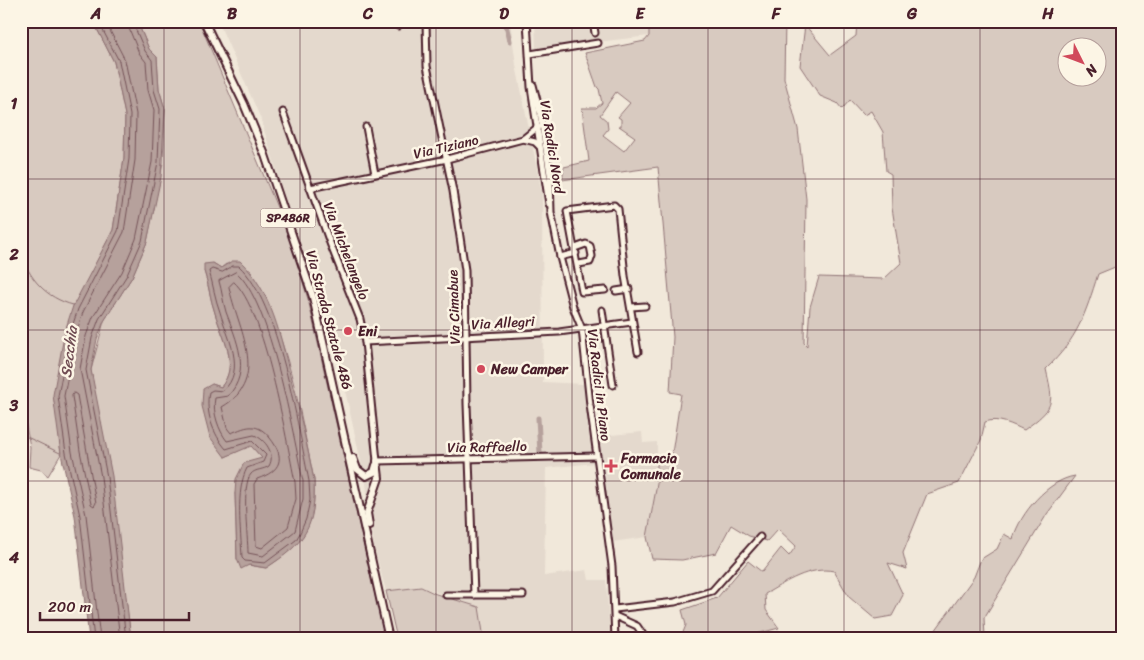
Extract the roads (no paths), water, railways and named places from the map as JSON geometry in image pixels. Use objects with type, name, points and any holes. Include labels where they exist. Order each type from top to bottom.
[{"type":"main road","name":"Via Strada Statale 486","points":[[204,21],[244,104],[284,206],[313,297],[389,639]]},
{"type":"main road","points":[[342,425],[354,464],[360,474],[370,475],[377,461]]},
{"type":"main road","points":[[371,553],[372,541],[367,513],[379,478],[377,461]]},
{"type":"street","name":"Via Cimabue","points":[[426,21],[427,66],[447,159],[465,270],[467,404],[471,458],[474,595]]},
{"type":"street","name":"Via Radici Nord","points":[[527,21],[535,108],[551,212]]},
{"type":"street","points":[[592,21],[595,33]]},
{"type":"street","points":[[530,54],[598,43]]},
{"type":"street","name":"Via Radici Nord","points":[[533,85],[538,100],[544,136]]},
{"type":"street","points":[[535,91],[543,95],[538,100],[535,108]]},
{"type":"street","name":"Via Michelangelo","points":[[283,112],[360,319],[365,342],[377,461]]},
{"type":"street","points":[[366,127],[374,174]]},
{"type":"street","points":[[523,139],[538,127]]},
{"type":"street","name":"Via Radici in Piano","points":[[544,136],[551,185],[551,212],[573,307],[582,329],[615,609],[615,639]]},
{"type":"street","name":"Via Tiziano","points":[[310,188],[447,159],[523,139]]},
{"type":"street","points":[[523,139],[535,142],[541,148]]},
{"type":"street","points":[[606,290],[582,292],[579,264],[568,211],[616,206],[638,352]]},
{"type":"street","points":[[560,257],[586,244],[590,246],[592,256],[590,262],[579,264]]},
{"type":"street","points":[[616,290],[628,289]]},
{"type":"street","points":[[631,307],[645,306]]},
{"type":"street","points":[[602,310],[613,385]]},
{"type":"street","name":"Via Allegri","points":[[365,342],[582,329],[632,322]]},
{"type":"street","name":"Via Raffaello","points":[[377,461],[597,456]]},
{"type":"street","points":[[615,609],[675,602],[712,591],[760,537]]},
{"type":"street","points":[[446,595],[523,595]]},
{"type":"street","points":[[615,616],[638,626],[646,639]]},
{"type":"water","name":"Secchia","points":[[93,21],[137,21],[149,49],[157,57],[159,89],[165,109],[161,177],[147,242],[132,277],[104,321],[97,339],[91,370],[112,476],[131,639],[89,639],[75,516],[61,454],[53,395],[65,331],[73,306],[113,230],[124,158],[125,115],[114,62]]},
{"type":"water","points":[[232,261],[240,261],[251,273],[260,286],[274,316],[314,480],[313,510],[305,533],[299,542],[266,568],[249,565],[241,569],[237,559],[236,479],[244,463],[262,458],[251,446],[225,457],[210,437],[202,406],[203,389],[212,384],[221,387],[229,369],[228,350],[212,302],[204,264],[213,263],[221,268]]},
{"type":"waterway","points":[[505,21],[510,41]]},
{"type":"waterway","points":[[21,252],[28,270],[40,286],[54,297],[73,305]]},
{"type":"waterway","points":[[538,418],[540,453]]},
{"type":"waterway","points":[[27,437],[62,454]]},
{"type":"place","name":"Eni","points":[[348,331]]},
{"type":"place","name":"New Camper","points":[[481,369]]},
{"type":"place","name":"Farmacia Comunale","points":[[611,466]]}]
